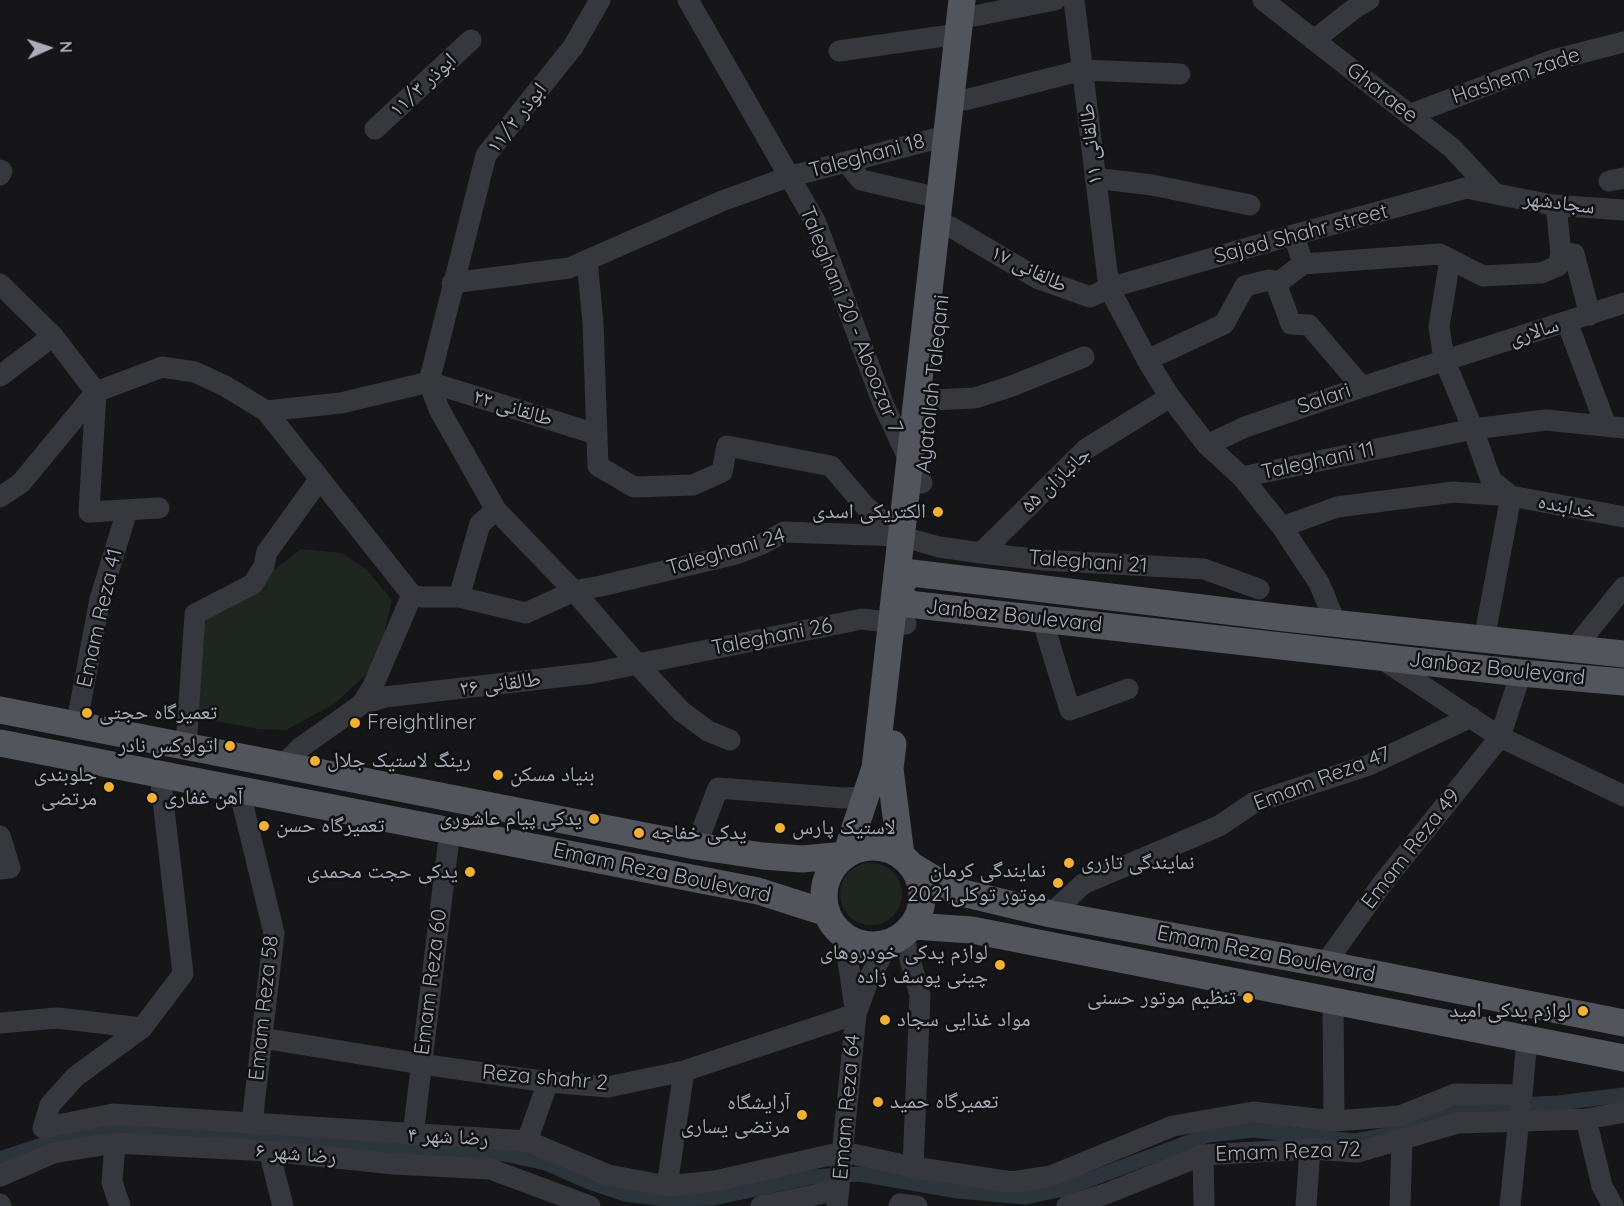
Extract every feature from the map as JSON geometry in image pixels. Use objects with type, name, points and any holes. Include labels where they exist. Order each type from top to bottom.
[{"type":"main road","name":"Ayatollah Taleqani","points":[[916,473],[932,400],[965,100],[968,12]]},
{"type":"main road","name":"Ayatollah Taleqani","points":[[883,768],[916,473],[939,198],[946,136],[968,12]]},
{"type":"main road","name":"Janbaz Boulevard","points":[[903,602],[987,581],[1336,624],[1624,654]]},
{"type":"main road","points":[[982,612],[987,581]]},
{"type":"main road","name":"Janbaz Boulevard","points":[[903,602],[1521,673],[1624,682]]},
{"type":"main road","name":"Emam Reza Boulevard","points":[[0,710],[76,727],[696,846],[802,859],[846,855]]},
{"type":"main road","name":"Emam Reza Boulevard","points":[[0,743],[758,891],[827,913]]},
{"type":"main road","points":[[846,855],[866,797],[883,768]]},
{"type":"main road","points":[[883,768],[907,861],[922,890],[919,915],[902,934],[875,945],[859,943],[844,935],[827,913],[824,897],[827,880],[834,866],[846,855],[867,847],[879,847],[907,861]]},
{"type":"main road","points":[[758,891],[767,881],[768,875],[769,868],[763,856]]},
{"type":"main road","name":"Emam Reza Boulevard","points":[[907,861],[954,891],[980,898],[1051,914],[1325,964],[1624,1023]]},
{"type":"main road","points":[[972,930],[973,912],[980,898]]},
{"type":"main road","name":"Emam Reza Boulevard","points":[[902,934],[972,930],[1624,1058]]},
{"type":"street","name":"ابوذر ۱۱/۲","points":[[429,382],[452,283],[486,155],[573,47],[600,0]]},
{"type":"street","name":"Taleghani 20 - Aboozar 7","points":[[688,0],[816,223],[884,406],[916,473]]},
{"type":"street","points":[[839,51],[968,12],[1055,0]]},
{"type":"street","name":"طالقانی ۱۱","points":[[1074,0],[1109,288]]},
{"type":"street","name":"Gharaee","points":[[1263,0],[1452,148],[1494,193]]},
{"type":"street","points":[[1314,40],[1369,0]]},
{"type":"street","name":"ابوذر ۱۱/۳","points":[[375,129],[471,40]]},
{"type":"street","name":"Hashem zade","points":[[1409,114],[1553,60],[1624,42]]},
{"type":"street","points":[[965,100],[1083,70],[1180,74]]},
{"type":"street","name":"Taleghani 18","points":[[452,283],[569,268],[722,201],[788,177],[946,136]]},
{"type":"street","points":[[846,162],[861,180],[939,198]]},
{"type":"street","points":[[0,170],[2,171],[0,175]]},
{"type":"street","points":[[1095,178],[1152,185],[1250,205]]},
{"type":"street","name":"Sajad Shahr street","points":[[1109,288],[1466,188],[1494,193]]},
{"type":"street","name":"سجادشهر","points":[[1494,193],[1556,205],[1624,210]]},
{"type":"street","points":[[1362,387],[1309,325],[1292,324],[1277,286],[1280,282],[1303,264],[1440,254],[1483,276],[1541,273],[1558,266],[1561,253],[1556,205]]},
{"type":"street","name":"طالقانی ۱۷","points":[[951,227],[1037,278],[1090,297],[1109,288]]},
{"type":"street","points":[[1294,235],[1303,264]]},
{"type":"street","points":[[1561,253],[1574,254],[1590,315]]},
{"type":"street","points":[[1450,259],[1439,327],[1444,359],[1491,480],[1511,496],[1484,640]]},
{"type":"street","points":[[587,260],[593,323],[598,466],[634,487],[693,485],[722,472],[727,446],[831,466],[864,505],[908,539]]},
{"type":"street","points":[[1147,360],[1224,324],[1245,286],[1269,280],[1280,282]]},
{"type":"street","points":[[0,284],[53,336],[96,392],[89,512],[159,508]]},
{"type":"street","name":"Taleghani 11","points":[[1109,288],[1147,360],[1170,397],[1207,445],[1242,477],[1473,429],[1546,420],[1615,427]]},
{"type":"street","name":"سالاری","points":[[1444,359],[1624,303]]},
{"type":"street","points":[[1567,322],[1615,427]]},
{"type":"street","points":[[0,376],[53,336]]},
{"type":"street","points":[[932,400],[975,398],[1084,357]]},
{"type":"street","name":"Salari","points":[[1207,445],[1245,427],[1444,359]]},
{"type":"street","points":[[0,497],[21,483],[96,392],[162,367],[195,372],[225,386],[266,411],[412,594],[373,686],[362,704],[300,748],[282,766]]},
{"type":"street","points":[[266,411],[341,403],[429,382],[438,409],[496,510],[574,591],[638,665],[693,722],[730,740]]},
{"type":"street","name":"طالقانی ۲۲","points":[[429,382],[597,434]]},
{"type":"street","name":"جانبازان ۵۵","points":[[981,553],[1086,449],[1170,397]]},
{"type":"street","points":[[1242,477],[1282,527],[1319,582],[1336,624]]},
{"type":"street","points":[[186,747],[195,614],[253,584],[264,566],[267,552],[319,480]]},
{"type":"street","name":"خدابنده","points":[[1282,527],[1337,507],[1454,492],[1511,496],[1624,517]]},
{"type":"street","points":[[459,597],[480,524],[496,510]]},
{"type":"street","name":"Emam Reza 41","points":[[76,727],[100,599],[127,511]]},
{"type":"street","name":"Taleghani 24","points":[[412,594],[422,597],[459,597],[526,613],[574,591],[736,554],[784,532],[908,539]]},
{"type":"street","name":"Taleghani 21","points":[[908,539],[939,547],[1043,560],[1204,569],[1259,589]]},
{"type":"street","points":[[1573,650],[1624,587]]},
{"type":"street","name":"Taleghani 26","points":[[638,665],[862,619],[903,602]]},
{"type":"street","points":[[1042,619],[1070,710],[1128,690]]},
{"type":"street","points":[[1379,657],[1500,737],[1624,796]]},
{"type":"street","name":"طالقانی ۲۶","points":[[362,704],[385,697],[593,673],[638,665]]},
{"type":"street","points":[[1500,737],[1521,673]]},
{"type":"street","name":"Emam Reza 47","points":[[1051,914],[1083,884],[1219,826],[1253,803],[1369,765],[1471,717]]},
{"type":"street","name":"Emam Reza 49","points":[[1325,964],[1382,884],[1500,737]]},
{"type":"street","points":[[0,1023],[57,1018],[141,1028],[183,974],[160,774]]},
{"type":"street","points":[[696,846],[718,788],[843,798],[866,797]]},
{"type":"street","name":"Emam Reza 58","points":[[239,789],[274,933],[252,1123]]},
{"type":"street","name":"Emam Reza 60","points":[[413,1135],[450,830]]},
{"type":"street","points":[[0,836],[5,868]]},
{"type":"street","points":[[857,1011],[870,978],[902,934]]},
{"type":"street","points":[[902,934],[920,995],[913,1167]]},
{"type":"street","points":[[844,935],[857,1011]]},
{"type":"street","points":[[1333,1000],[1334,1121]]},
{"type":"street","name":"Reza shahr 2","points":[[262,1038],[548,1082],[608,1087],[684,1071],[857,1011]]},
{"type":"street","name":"Emam Reza 64","points":[[838,1198],[857,1011]]},
{"type":"street","name":"رضا شهر ۴","points":[[141,1028],[75,1077],[50,1105],[44,1128],[113,1114],[526,1141],[608,1175],[668,1186],[715,1181],[843,1152]]},
{"type":"street","points":[[1510,1206],[1527,1039]]},
{"type":"street","points":[[668,1186],[684,1071]]},
{"type":"street","points":[[526,1141],[548,1082]]},
{"type":"street","points":[[843,1152],[913,1167],[1012,1182],[1051,1176],[1173,1126],[1253,1112],[1334,1121],[1400,1116],[1455,1094],[1522,1095]]},
{"type":"street","name":"Emam Reza 72","points":[[1067,1206],[1108,1200],[1203,1155],[1310,1149],[1358,1152],[1458,1123],[1586,1119],[1624,1112]]},
{"type":"street","points":[[1586,1119],[1602,1186],[1613,1206]]},
{"type":"street","points":[[1400,1206],[1402,1141]]},
{"type":"street","points":[[115,1143],[112,1182],[120,1206]]},
{"type":"street","name":"رضا شهر ۶","points":[[0,1176],[53,1153],[115,1143],[269,1151],[394,1164],[490,1169],[590,1206]]},
{"type":"street","points":[[1306,1206],[1310,1149]]},
{"type":"street","points":[[269,1151],[283,1206]]},
{"type":"street","points":[[1203,1155],[1204,1206]]},
{"type":"street","points":[[761,1206],[838,1198]]},
{"type":"shaded area","points":[[301,549],[342,553],[367,570],[392,600],[383,639],[368,673],[334,704],[286,730],[258,729],[195,717],[197,645],[208,614],[262,579]]},
{"type":"shaded area","points":[[865,863],[877,863],[893,872],[900,882],[902,894],[900,906],[893,916],[877,925],[865,925],[854,920],[845,911],[840,900],[840,888],[845,877],[854,868]]},
{"type":"waterway","points":[[0,1159],[78,1133],[125,1131],[268,1133],[333,1144],[504,1154],[546,1163],[589,1182],[625,1194],[665,1199],[714,1198],[811,1177],[860,1174],[958,1191],[1025,1197],[1064,1189],[1208,1135],[1253,1130],[1354,1141],[1391,1134],[1454,1111],[1624,1095]]},
{"type":"place","name":"الکتریکی اسدی","points":[[938,512]]},
{"type":"place","name":"تعمیرگاه حجتی","points":[[87,713]]},
{"type":"place","name":"Freightliner","points":[[355,723]]},
{"type":"place","name":"اتولوکس نادر","points":[[230,746]]},
{"type":"place","name":"رینگ لاستیک جلال","points":[[315,761]]},
{"type":"place","name":"بنیاد مسکن","points":[[498,775]]},
{"type":"place","name":"جلوبندی مرتضی","points":[[109,787]]},
{"type":"place","name":"آهن غفاری","points":[[152,798]]},
{"type":"place","name":"یدکی پیام عاشوری","points":[[594,819]]},
{"type":"place","name":"تعمیرگاه حسن","points":[[264,826]]},
{"type":"place","name":"لاستیک پارس","points":[[780,828]]},
{"type":"place","name":"یدکی خفاجه","points":[[639,833]]},
{"type":"place","name":"نمایندگی تازری","points":[[1069,863]]},
{"type":"place","name":"یدکی حجت محمدی","points":[[470,872]]},
{"type":"place","name":"نمایندگی کرمان موتور توکلی2021","points":[[1058,883]]},
{"type":"place","name":"لوازم یدکی خودروهای چینی یوسف زاده","points":[[1000,965]]},
{"type":"place","name":"تنظیم موتور حسنی","points":[[1248,998]]},
{"type":"place","name":"لوازم یدکی امید","points":[[1583,1011]]},
{"type":"place","name":"مواد غذایی سجاد","points":[[885,1020]]},
{"type":"place","name":"تعمیرگاه حمید","points":[[878,1102]]},
{"type":"place","name":"آرایشگاه مرتضی یساری","points":[[802,1115]]}]
